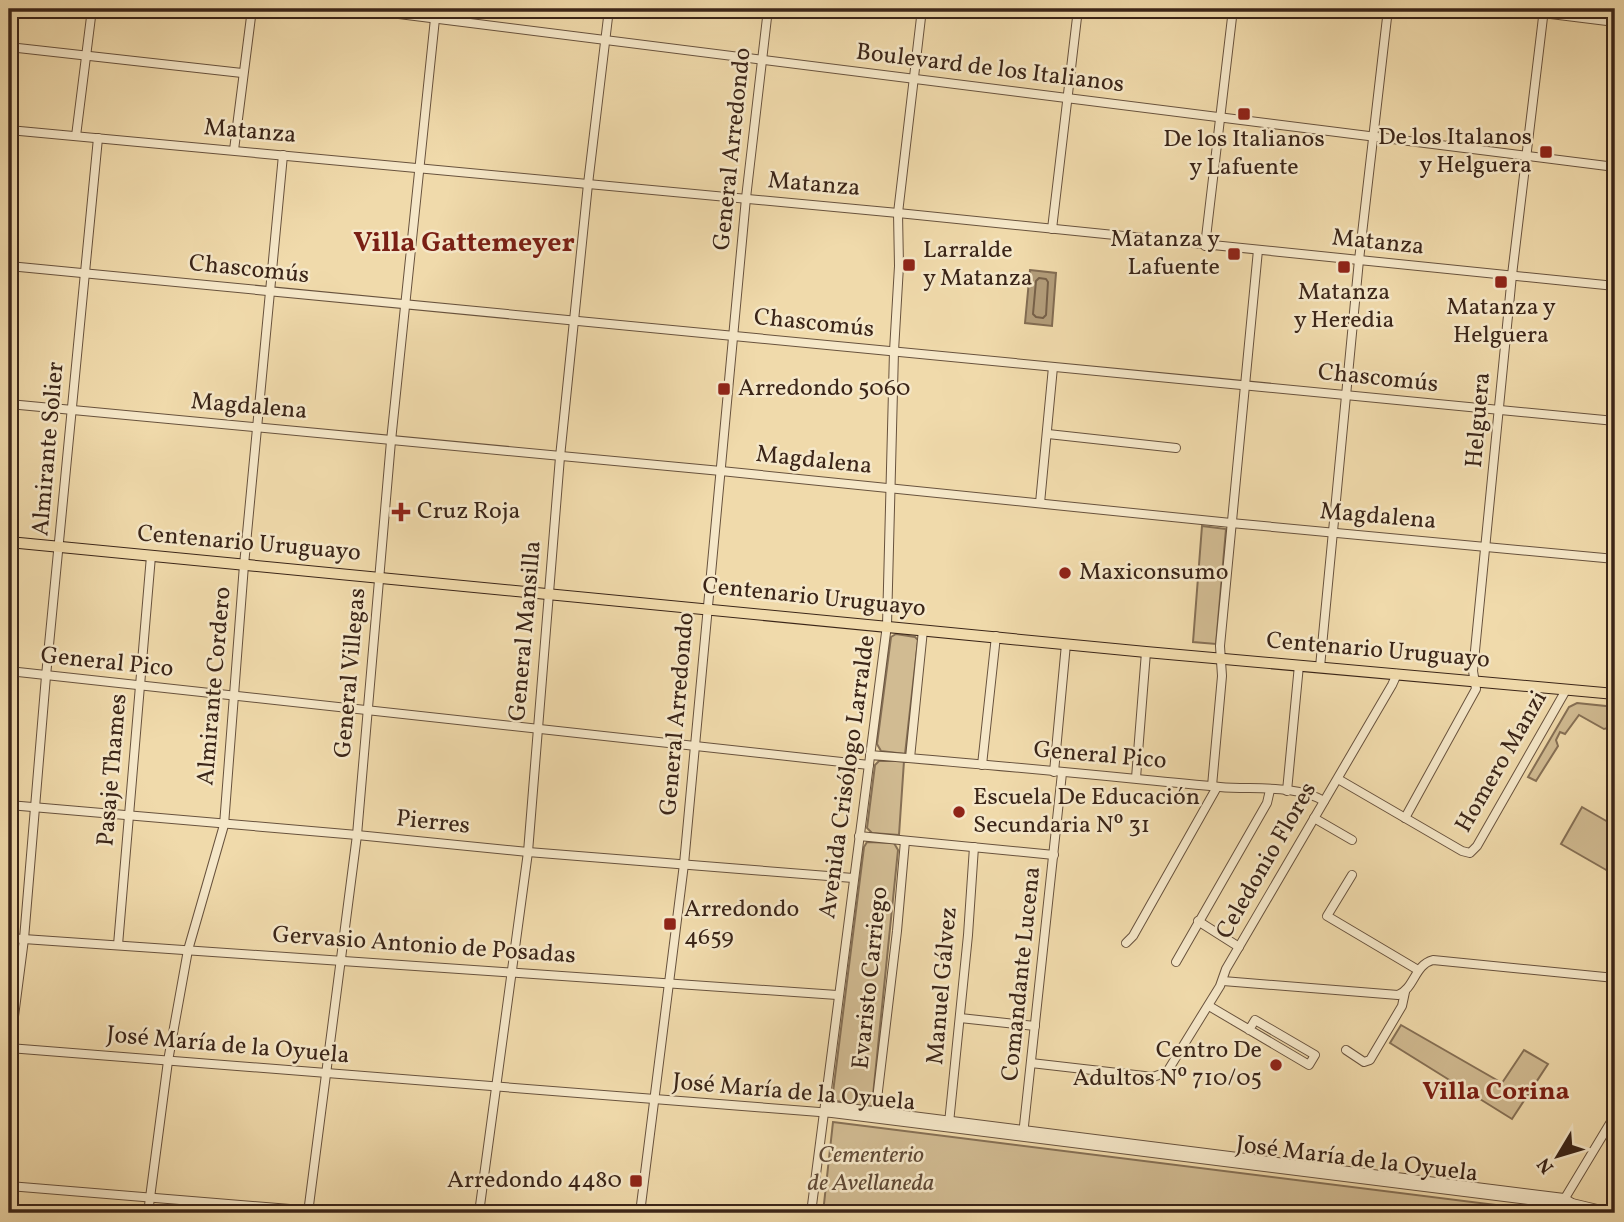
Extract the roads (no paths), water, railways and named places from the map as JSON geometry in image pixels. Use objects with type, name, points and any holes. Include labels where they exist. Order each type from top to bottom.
[{"type":"main road","name":"Centenario Uruguayo","points":[[9,542],[1146,652],[1615,694]]},
{"type":"street","points":[[76,136],[92,9]]},
{"type":"street","points":[[234,150],[251,9]]},
{"type":"street","name":"Boulevard de los Italianos","points":[[359,9],[1615,167]]},
{"type":"street","name":"General Villegas","points":[[308,1212],[357,835],[391,441],[436,9]]},
{"type":"street","name":"General Mansilla","points":[[479,1213],[528,852],[560,457],[587,184],[609,9]]},
{"type":"street","name":"General Arredondo","points":[[640,1213],[684,864],[746,198],[768,9]]},
{"type":"street","name":"Avenida Crisólogo Larralde","points":[[811,1213],[837,995],[887,625],[894,351],[899,266],[898,213],[922,9]]},
{"type":"street","points":[[1052,229],[1078,9]]},
{"type":"street","points":[[1205,246],[1234,9]]},
{"type":"street","points":[[1320,667],[1359,260],[1388,9]]},
{"type":"street","points":[[1511,9],[1544,11],[1615,22]]},
{"type":"street","name":"Helguera","points":[[1405,818],[1475,695],[1473,671],[1512,275],[1544,11]]},
{"type":"street","points":[[9,47],[242,73]]},
{"type":"street","name":"Matanza","points":[[9,130],[746,198],[1615,286]]},
{"type":"street","name":"Almirante Solier","points":[[9,1055],[24,939],[83,273],[98,138]]},
{"type":"street","name":"Almirante Cordero","points":[[148,1213],[168,1061],[188,950],[224,825],[244,565],[283,155]]},
{"type":"street","points":[[1126,943],[1140,925],[1215,786],[1231,523],[1258,250]]},
{"type":"street","name":"Chascomús","points":[[9,266],[1615,421]]},
{"type":"street","points":[[1040,503],[1053,367]]},
{"type":"street","name":"Magdalena","points":[[9,404],[1615,559]]},
{"type":"street","points":[[1048,434],[1176,448]]},
{"type":"street","name":"Pasaje Thames","points":[[118,945],[151,556]]},
{"type":"street","points":[[910,758],[923,629]]},
{"type":"street","points":[[982,765],[996,636]]},
{"type":"street","name":"Comandante Lucena","points":[[1023,1134],[1054,855],[1066,643]]},
{"type":"street","points":[[1136,778],[1146,652]]},
{"type":"street","points":[[1287,790],[1299,665]]},
{"type":"street","name":"General Pico","points":[[9,671],[695,746],[870,760],[910,758],[1215,786],[1287,790],[1313,794],[1324,801]]},
{"type":"street","name":"Celedonio Flores","points":[[1031,1063],[1153,1077],[1162,1076],[1171,1068],[1209,1006],[1223,981],[1226,969],[1397,674]]},
{"type":"street","name":"Homero Manzi","points":[[1405,818],[1470,853],[1477,846],[1566,690]]},
{"type":"street","points":[[1338,779],[1405,818]]},
{"type":"street","points":[[1176,962],[1267,803],[1270,790]]},
{"type":"street","name":"Pierres","points":[[9,805],[528,852],[853,878]]},
{"type":"street","points":[[1314,818],[1352,840]]},
{"type":"street","points":[[859,836],[1054,855]]},
{"type":"street","name":"Evaristo Carriego","points":[[876,1115],[905,841]]},
{"type":"street","name":"Manuel Gálvez","points":[[949,1124],[974,847]]},
{"type":"street","points":[[1352,876],[1327,916],[1418,970]]},
{"type":"street","points":[[1198,921],[1239,947]]},
{"type":"street","name":"Gervasio Antonio de Posadas","points":[[9,937],[837,995]]},
{"type":"street","points":[[1346,1050],[1364,1062],[1370,1060],[1402,1006],[1405,992],[1418,970],[1423,964],[1433,960],[1615,978]]},
{"type":"street","points":[[1223,981],[1392,996],[1405,992]]},
{"type":"street","points":[[1209,1006],[1309,1065],[1315,1055],[1255,1020],[1250,1030]]},
{"type":"street","points":[[960,1018],[1035,1026]]},
{"type":"street","name":"José María de la Oyuela","points":[[9,1048],[654,1099],[824,1109],[1565,1202],[1614,1213]]},
{"type":"street","points":[[1556,1213],[1615,1115]]},
{"type":"street","points":[[9,1186],[338,1213]]},
{"type":"water","points":[[1030,270],[1056,273],[1052,326],[1025,323]]},
{"type":"place","name":"De los Italianos y Lafuente","points":[[1244,114]]},
{"type":"place","name":"De los Italanos y Helguera","points":[[1546,152]]},
{"type":"place","name":"Matanza y Lafuente","points":[[1234,254]]},
{"type":"place","name":"Larralde y Matanza","points":[[909,265]]},
{"type":"place","name":"Matanza y Heredia","points":[[1344,267]]},
{"type":"place","name":"Matanza y Helguera","points":[[1501,282]]},
{"type":"place","name":"Arredondo 5060","points":[[724,389]]},
{"type":"place","name":"Cruz Roja","points":[[401,512]]},
{"type":"place","name":"Maxiconsumo","points":[[1065,573]]},
{"type":"place","name":"Escuela De Educación Secundaria Nº 31","points":[[959,812]]},
{"type":"place","name":"Arredondo 4659","points":[[670,924]]},
{"type":"place","name":"Centro De Adultos Nº 710/05","points":[[1276,1065]]},
{"type":"place","name":"Arredondo 4480","points":[[636,1181]]},
{"type":"district","name":"Villa Gattemeyer","points":[[464,243]]},
{"type":"district","name":"Villa Corina","points":[[1496,1092]]},
{"type":"park label","name":"Cementerio de Avellaneda","points":[[871,1170]]}]
